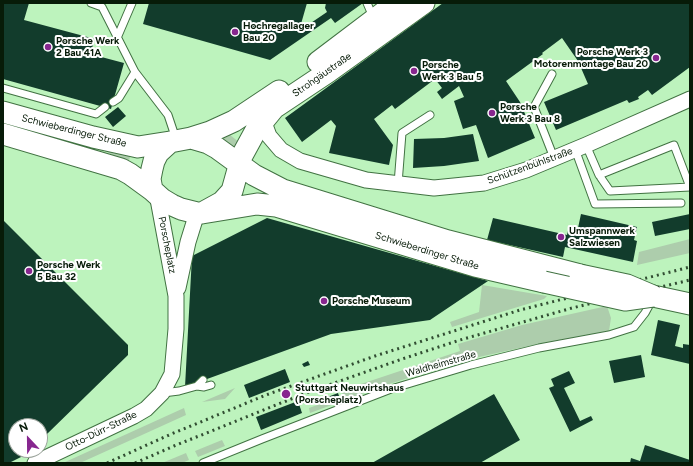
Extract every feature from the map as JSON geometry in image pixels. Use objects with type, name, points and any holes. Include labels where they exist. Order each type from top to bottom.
[{"type":"main road","name":"Strohgäustraße","points":[[179,140],[210,132],[234,121],[274,94],[396,3]]},
{"type":"main road","name":"Strohgäustraße","points":[[238,164],[256,130],[274,108],[375,18],[424,3]]},
{"type":"main road","name":"Schwieberdinger Straße","points":[[3,112],[93,137],[138,147],[179,140]]},
{"type":"main road","name":"Schwieberdinger Straße","points":[[3,134],[121,169],[155,192]]},
{"type":"main road","points":[[179,140],[208,143],[238,164],[232,191],[222,202],[200,213]]},
{"type":"main road","name":"Porscheplatz","points":[[179,140],[158,153],[154,161],[150,179],[155,192],[172,205],[181,209],[200,213]]},
{"type":"main road","name":"Schwieberdinger Straße","points":[[238,164],[254,175],[283,190],[448,241],[580,275],[627,285],[653,296],[690,304]]},
{"type":"main road","name":"Schwieberdinger Straße","points":[[200,213],[257,204],[276,206],[475,266],[625,300],[653,296]]},
{"type":"street","name":"Schützenbühlstraße","points":[[263,120],[269,136],[281,150],[300,162],[366,180],[434,188],[484,183],[526,170],[690,99]]},
{"type":"street","name":"Porscheplatz","points":[[155,192],[176,296],[176,329],[172,374],[162,394]]},
{"type":"street","name":"Porscheplatz","points":[[176,296],[188,242],[200,213]]},
{"type":"street","name":"Otto-Dürr-Straße","points":[[35,463],[134,416],[146,409],[162,394]]},
{"type":"lane","points":[[91,3],[102,7],[135,72],[168,115],[179,140]]},
{"type":"lane","points":[[117,38],[132,3]]},
{"type":"lane","points":[[112,102],[119,98],[135,72]]},
{"type":"lane","points":[[552,74],[534,107],[554,158]]},
{"type":"lane","points":[[3,88],[96,114],[105,107]]},
{"type":"lane","points":[[398,184],[402,133],[430,115]]},
{"type":"lane","points":[[581,147],[599,175],[610,191],[690,187],[674,146],[599,175]]},
{"type":"lane","points":[[581,147],[596,204],[681,203]]},
{"type":"lane","name":"Waldheimstraße","points":[[204,463],[391,389],[471,365],[539,348],[609,335],[634,327],[645,313],[653,296]]},
{"type":"lane","points":[[197,386],[204,380]]},
{"type":"lane","points":[[162,394],[197,386],[204,387],[211,385]]},
{"type":"green space","points":[[224,130],[240,143],[238,151],[217,133]]},
{"type":"green space","points":[[84,145],[132,151],[128,163],[105,151]]},
{"type":"green space","points":[[690,239],[690,253],[637,265],[639,252]]},
{"type":"green space","points":[[482,285],[547,296],[544,299],[452,327],[450,322],[479,312]]},
{"type":"green space","points":[[607,306],[611,318],[609,331],[538,344],[470,359],[389,384],[310,413],[309,408],[342,396],[343,390],[460,351],[458,344],[522,325]]},
{"type":"green space","points":[[235,388],[225,399],[202,402]]},
{"type":"green space","points":[[184,408],[186,415],[142,435],[80,463],[63,463]]},
{"type":"green space","points":[[222,440],[225,446],[198,457],[195,451]]},
{"type":"green space","points":[[186,453],[189,460],[182,463],[162,463]]},
{"type":"building","name":"Porsche Werk 2 Bau 41A","points":[[3,3],[29,3],[24,20],[95,39],[90,54],[124,63],[111,109],[3,79]]},
{"type":"building","name":"Hochregallager Bau 20","points":[[149,3],[307,3],[299,31],[327,12],[325,8],[326,3],[363,3],[335,23],[331,18],[270,60],[143,24]]},
{"type":"building","points":[[443,3],[690,3],[690,67],[652,95],[648,90],[638,97],[639,99],[629,103],[627,100],[556,130],[544,102],[588,84],[578,61],[562,38],[506,81],[520,102],[535,138],[488,158],[476,125],[463,129],[454,101],[464,97],[459,86],[442,99],[437,92],[442,88],[435,79],[395,109],[392,105],[374,119],[393,145],[389,165],[329,153],[336,126],[331,120],[302,142],[285,118]]},
{"type":"building","points":[[118,107],[126,116],[113,127],[105,117]]},
{"type":"building","points":[[473,134],[479,161],[444,166],[413,168],[414,139],[444,138]]},
{"type":"building","name":"Umspannwerk Salzwiesen","points":[[581,214],[637,227],[634,240],[637,241],[633,262],[565,247],[563,257],[487,240],[493,218],[567,235],[569,226],[578,228]]},
{"type":"building","points":[[690,214],[690,229],[655,236],[652,222]]},
{"type":"building","name":"Porsche Museum","points":[[267,218],[488,281],[430,320],[331,334],[185,387],[192,256]]},
{"type":"building","name":"Porsche Werk 5 Bau 32","points":[[3,220],[128,345],[128,355],[48,433],[48,418],[8,418],[8,458],[19,458],[9,463],[3,463]]},
{"type":"building","points":[[658,320],[680,325],[675,346],[683,348],[683,344],[690,345],[690,364],[651,355]]},
{"type":"building","points":[[641,355],[645,377],[614,383],[609,361]]},
{"type":"building","points":[[308,361],[310,365],[304,367],[302,364]]},
{"type":"building","points":[[285,369],[290,382],[249,398],[244,385]]},
{"type":"building","points":[[569,371],[575,383],[564,388],[580,421],[591,416],[593,420],[570,432],[549,388],[554,386],[551,379]]},
{"type":"building","points":[[338,393],[339,396],[327,401],[325,398]]},
{"type":"building","points":[[494,394],[520,440],[480,463],[372,463]]},
{"type":"building","points":[[298,401],[302,413],[261,430],[256,417]]},
{"type":"building","points":[[645,445],[690,460],[690,463],[630,463],[631,458],[640,461]]},
{"type":"railway","points":[[107,463],[169,435],[266,395],[375,356],[520,310],[690,267]]},
{"type":"railway","points":[[135,463],[306,393],[402,359],[460,340],[572,308],[690,280]]},
{"type":"place","name":"Hochregallager Bau 20","points":[[235,32]]},
{"type":"place","name":"Porsche Werk 2 Bau 41A","points":[[48,47]]},
{"type":"place","name":"Porsche Werk 3 Motorenmontage Bau 20","points":[[656,58]]},
{"type":"place","name":"Porsche Werk 3 Bau 5","points":[[414,71]]},
{"type":"place","name":"Porsche Werk 3 Bau 8","points":[[492,113]]},
{"type":"place","name":"Umspannwerk Salzwiesen","points":[[561,237]]},
{"type":"place","name":"Porsche Werk 5 Bau 32","points":[[29,271]]},
{"type":"place","name":"Porsche Museum","points":[[324,301]]},
{"type":"place","name":"Stuttgart Neuwirtshaus (Porscheplatz)","points":[[286,394]]}]
